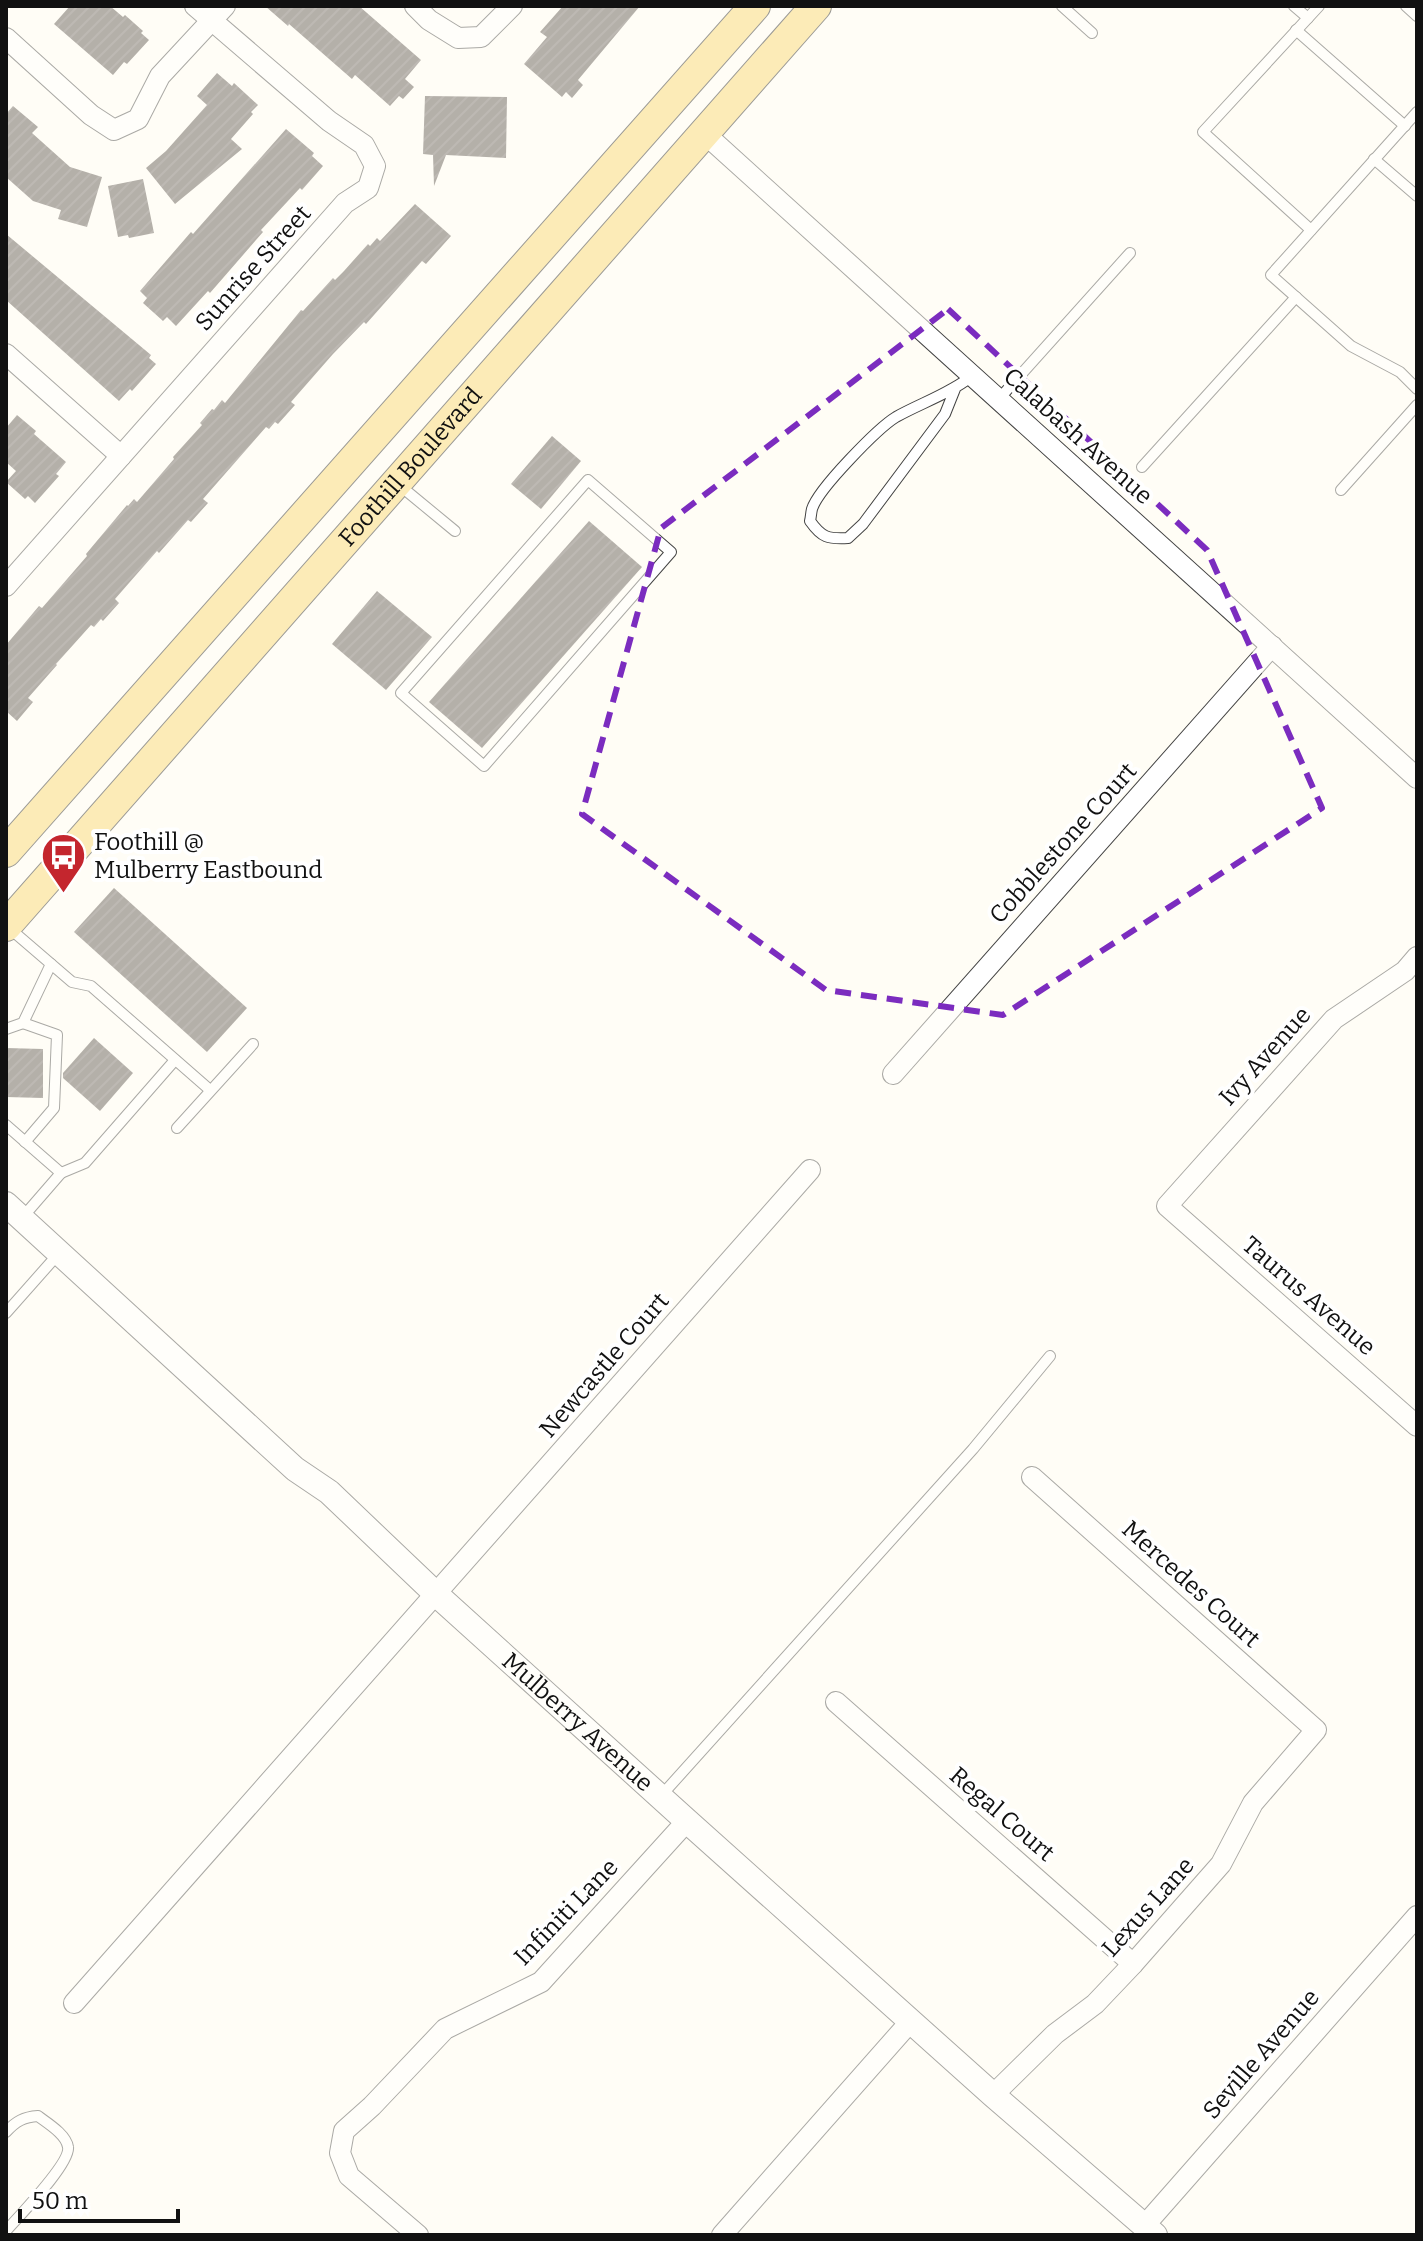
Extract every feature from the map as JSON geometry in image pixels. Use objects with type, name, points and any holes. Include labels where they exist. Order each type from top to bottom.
[{"type":"main road","name":"Foothill Boulevard","points":[[6,852],[755,6]]},
{"type":"main road","name":"Foothill Boulevard","points":[[6,926],[816,6]]},
{"type":"street","name":"Sunrise Street","points":[[6,586],[345,203],[368,188],[375,166],[364,145],[329,121],[218,13],[195,6]]},
{"type":"street","points":[[415,6],[429,20],[458,38],[481,37],[512,6]]},
{"type":"street","points":[[6,38],[91,115],[114,130],[138,119],[160,76],[218,13]]},
{"type":"street","name":"Calabash Avenue","points":[[704,133],[1417,778]]},
{"type":"street","points":[[6,354],[121,456]]},
{"type":"street","name":"Cobblestone Court","points":[[893,1074],[1272,646]]},
{"type":"street","name":"Ivy Avenue","points":[[1167,1206],[1334,1019],[1405,971],[1417,957]]},
{"type":"street","name":"Newcastle Court","points":[[74,2003],[810,1170]]},
{"type":"street","name":"Taurus Avenue","points":[[1167,1206],[1417,1426]]},
{"type":"street","name":"Mulberry Avenue","points":[[14,1211],[295,1469],[329,1492],[437,1595],[660,1797],[1146,2232]]},
{"type":"street","name":"Mercedes Court","points":[[1032,1477],[1316,1730]]},
{"type":"street","name":"Regal Court","points":[[836,1702],[1133,1964]]},
{"type":"street","name":"Lexus Lane","points":[[993,2095],[1055,2034],[1095,2004],[1133,1964],[1221,1864],[1253,1803],[1316,1730]]},
{"type":"street","name":"Infiniti Lane","points":[[418,2235],[349,2176],[340,2153],[344,2131],[445,2029],[541,1982],[687,1821]]},
{"type":"street","name":"Seville Avenue","points":[[1146,2232],[1417,1916]]},
{"type":"street","points":[[722,2235],[910,2022]]},
{"type":"lane","points":[[1062,6],[1092,33]]},
{"type":"lane","points":[[1294,6],[1308,18]]},
{"type":"lane","points":[[1311,230],[1203,132],[1319,6]]},
{"type":"lane","points":[[1406,6],[1417,16]]},
{"type":"lane","points":[[1296,30],[1405,126]]},
{"type":"lane","points":[[1417,112],[1271,275],[1351,346],[1400,372],[1417,389]]},
{"type":"lane","points":[[1374,159],[1417,196]]},
{"type":"lane","points":[[998,400],[1130,253]]},
{"type":"lane","points":[[1142,467],[1296,297]]},
{"type":"lane","points":[[955,389],[945,414],[863,524],[848,538],[831,539],[819,533],[810,521],[812,507],[838,471],[892,420],[955,389],[972,376]]},
{"type":"lane","points":[[1341,490],[1417,405]]},
{"type":"lane","points":[[588,480],[671,552],[484,766],[401,693],[463,623],[588,480]]},
{"type":"lane","points":[[396,482],[455,531]]},
{"type":"lane","points":[[6,926],[72,982],[91,986],[210,1090]]},
{"type":"lane","points":[[23,1023],[51,964]]},
{"type":"lane","points":[[6,1029],[23,1023],[57,1035],[54,1108],[25,1142]]},
{"type":"lane","points":[[177,1128],[253,1044]]},
{"type":"lane","points":[[14,1211],[61,1173],[85,1163],[175,1060]]},
{"type":"lane","points":[[6,1125],[61,1173]]},
{"type":"lane","points":[[6,1313],[60,1252]]},
{"type":"lane","points":[[660,1797],[973,1449],[1050,1356]]},
{"type":"lane","points":[[6,2132],[17,2121],[38,2116],[65,2138],[68,2147],[67,2158],[6,2231]]},
{"type":"highlighted area","points":[[948,309],[1207,550],[1322,808],[1003,1015],[826,990],[582,814],[661,528]]},
{"type":"building","points":[[70,6],[110,6],[123,17],[125,15],[149,40],[113,75],[54,24]]},
{"type":"building","points":[[265,6],[359,6],[421,60],[405,79],[414,87],[403,99],[399,96],[390,106],[355,75],[352,79]]},
{"type":"building","points":[[563,6],[640,6],[578,80],[583,85],[572,98],[566,92],[562,97],[524,64],[547,37],[540,32]]},
{"type":"building","points":[[217,73],[232,86],[234,83],[258,105],[231,139],[242,149],[175,204],[146,168],[166,151],[207,105],[197,96]]},
{"type":"building","points":[[425,96],[507,97],[506,158],[446,155],[434,186],[433,155],[423,154]]},
{"type":"building","points":[[13,106],[38,127],[32,133],[70,167],[102,177],[87,227],[58,219],[61,210],[33,201],[6,177],[6,114]]},
{"type":"building","points":[[286,129],[314,153],[312,156],[323,166],[261,230],[263,232],[210,293],[208,291],[176,326],[167,317],[163,321],[143,303],[147,298],[140,291]]},
{"type":"building","points":[[143,179],[154,233],[118,237],[108,186]]},
{"type":"building","points":[[415,204],[451,236],[426,264],[422,261],[366,324],[364,322],[333,354],[291,402],[295,405],[278,424],[275,422],[269,429],[266,427],[203,499],[208,503],[159,553],[157,551],[115,599],[119,603],[103,621],[101,619],[94,627],[91,625],[56,664],[28,698],[33,702],[17,721],[6,711],[6,645],[87,556],[127,505],[134,499],[137,502],[212,409],[222,400],[225,403],[301,310],[333,278],[335,280],[368,244],[370,246],[377,238],[380,241]]},
{"type":"building","points":[[6,234],[151,355],[149,358],[156,364],[119,401],[6,300]]},
{"type":"building","points":[[17,415],[66,462],[56,474],[59,476],[35,503],[28,496],[25,499],[6,482],[16,471],[6,462],[6,428]]},
{"type":"building","points":[[552,436],[581,461],[541,509],[511,484]]},
{"type":"building","points":[[589,521],[642,567],[482,748],[429,702]]},
{"type":"building","points":[[377,591],[432,637],[386,690],[332,644]]},
{"type":"building","points":[[114,888],[247,1008],[207,1052],[74,932]]},
{"type":"building","points":[[94,1038],[133,1073],[100,1111],[63,1078],[63,1073]]},
{"type":"building","points":[[6,1048],[43,1049],[43,1098],[6,1097]]},
{"type":"place","name":"Foothill @ Mulberry Eastbound","points":[[63,895]]}]
